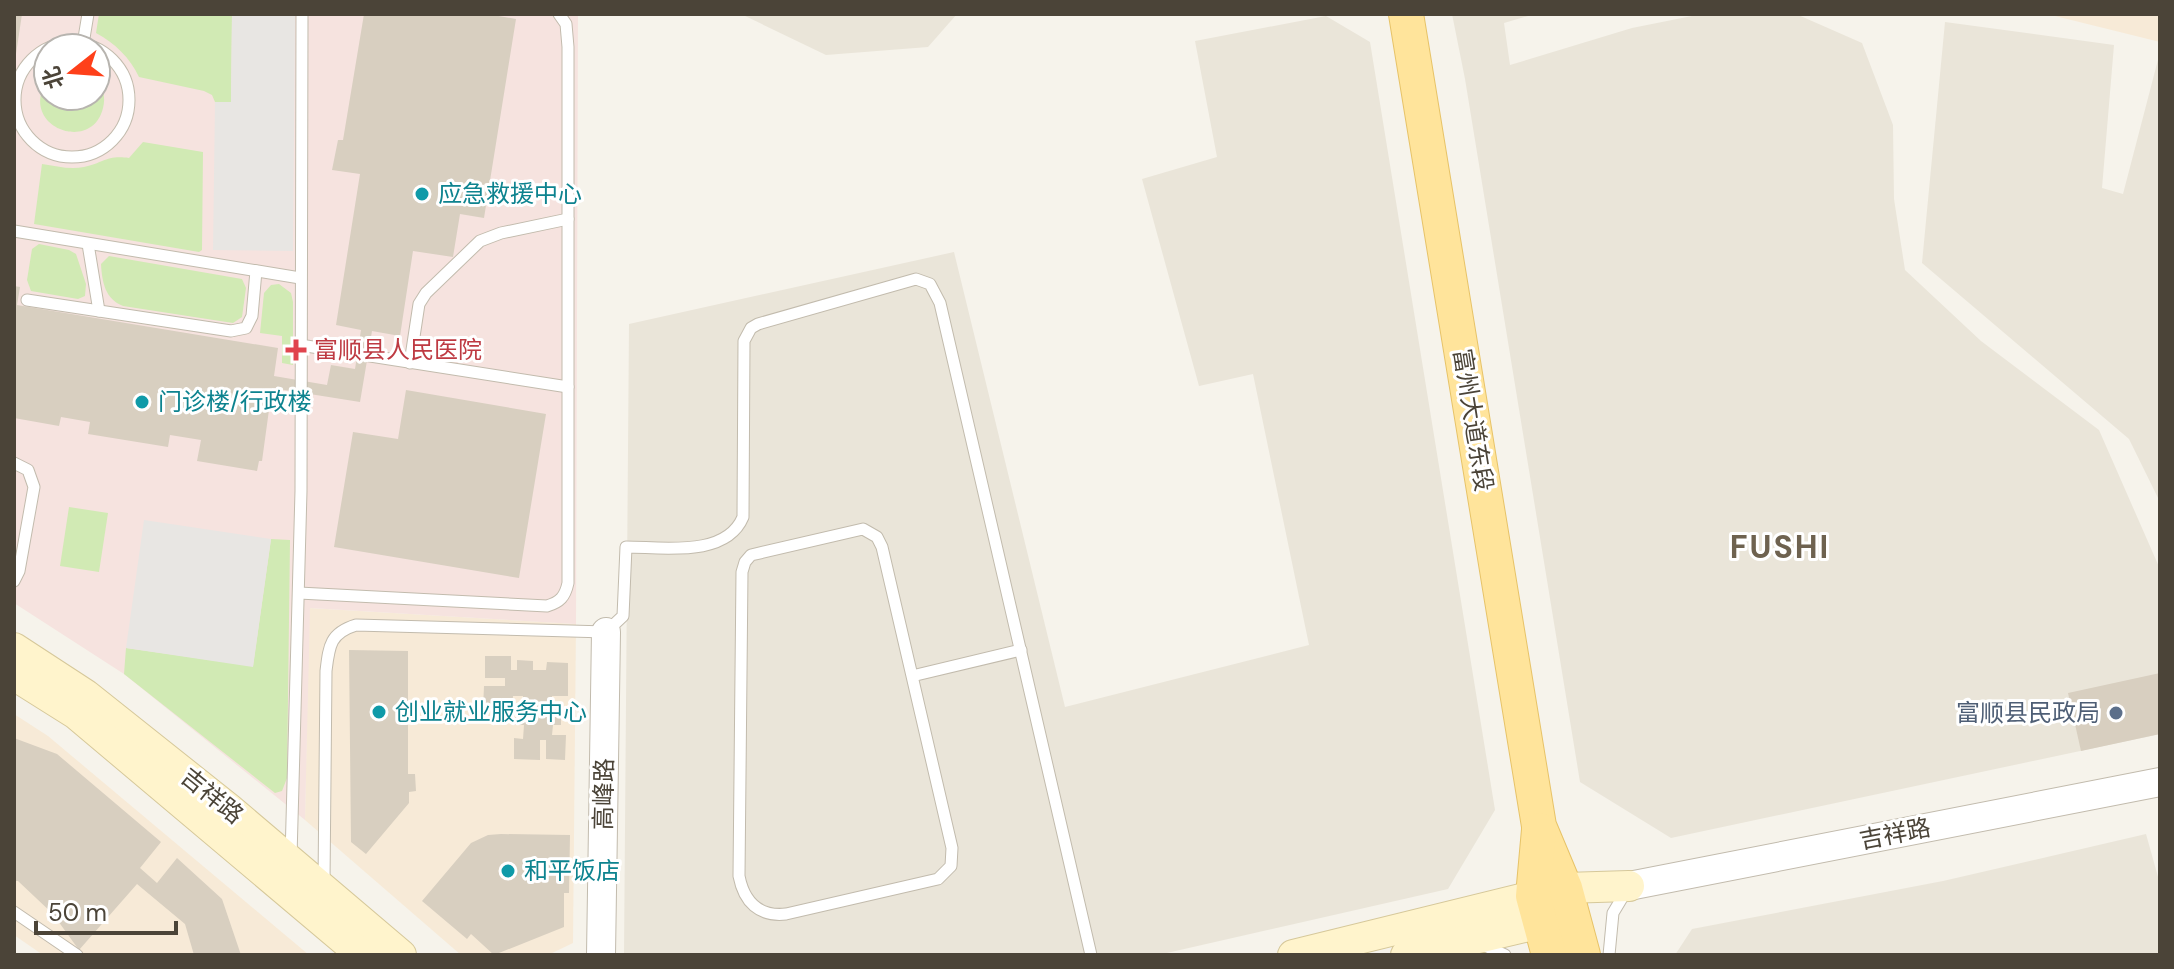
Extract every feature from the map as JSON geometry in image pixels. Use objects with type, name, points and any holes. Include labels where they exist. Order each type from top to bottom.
[{"type":"main road","name":"富州大道东段","points":[[1406,14],[1539,826],[1571,934]]},
{"type":"main road","name":"吉祥路","points":[[14,648],[86,695],[401,955]]},
{"type":"main road","name":"吉祥路","points":[[14,675],[76,714],[362,955]]},
{"type":"main road","name":"吉祥路","points":[[1293,955],[1571,934],[1629,886]]},
{"type":"main road","name":"吉祥路","points":[[1406,955],[1469,940],[1571,934]]},
{"type":"street","name":"高峰路","points":[[601,955],[606,632]]},
{"type":"street","name":"吉祥路","points":[[1629,886],[2160,782]]},
{"type":"lane","points":[[291,862],[299,593],[302,14]]},
{"type":"lane","points":[[299,593],[547,606],[558,603],[565,594],[568,583],[568,36],[566,24],[559,14]]},
{"type":"lane","points":[[32,60],[17,85],[17,126],[35,143],[58,155],[83,156],[95,153],[116,137],[128,115],[125,77],[112,59]]},
{"type":"lane","points":[[410,363],[419,304],[426,293],[480,241],[501,233],[568,219]]},
{"type":"lane","points":[[14,231],[300,278]]},
{"type":"lane","points":[[88,244],[99,311]]},
{"type":"lane","points":[[27,300],[231,331],[246,328],[252,316],[256,271]]},
{"type":"lane","points":[[324,890],[326,671],[329,649],[342,629],[356,625],[606,632],[623,616],[626,547],[693,547],[729,537],[739,526],[743,517],[744,341],[751,328],[916,279],[930,284],[940,303],[1091,955]]},
{"type":"lane","points":[[300,345],[568,387]]},
{"type":"lane","points":[[14,463],[28,470],[34,487],[19,571],[14,581]]},
{"type":"lane","points":[[854,529],[870,531],[882,547],[912,676],[952,848],[951,866],[938,879],[786,914],[774,915],[754,907],[742,890],[739,876],[742,572],[745,562],[760,551],[854,529]]},
{"type":"lane","points":[[912,676],[1021,650]]},
{"type":"lane","points":[[1571,934],[1613,913],[1629,886]]},
{"type":"lane","points":[[14,912],[77,955]]},
{"type":"lane","points":[[1469,940],[1505,955]]},
{"type":"shaded area","name":"富顺县人民医院","points":[[14,14],[578,14],[576,624],[310,608],[305,820],[124,674],[14,603]]},
{"type":"shaded area","points":[[232,14],[295,14],[293,251],[213,250],[215,102],[231,102]]},
{"type":"shaded area","points":[[741,14],[957,14],[928,47],[826,55]]},
{"type":"shaded area","points":[[1452,14],[1535,14],[1504,23],[1510,65],[1632,28],[1702,14],[1796,14],[1862,43],[1893,125],[1894,199],[1905,270],[1981,341],[2099,430],[2160,569],[2160,734],[1671,838],[1580,782]]},
{"type":"shaded area","points":[[2047,14],[2160,14],[2160,42]]},
{"type":"shaded area","points":[[1326,16],[1370,42],[1495,810],[1448,889],[1158,955],[624,955],[629,324],[954,252],[1065,707],[1309,645],[1253,374],[1199,386],[1142,179],[1217,157],[1195,41]]},
{"type":"shaded area","points":[[1945,22],[2114,45],[2102,188],[2123,194],[2160,52],[2160,502],[2129,439],[1922,263]]},
{"type":"shaded area","points":[[144,520],[271,539],[253,667],[126,648]]},
{"type":"shaded area","points":[[309,608],[576,624],[573,943],[548,955],[461,955],[305,820]]},
{"type":"shaded area","points":[[14,714],[48,736],[309,955],[43,955],[14,935]]},
{"type":"shaded area","points":[[2146,834],[2160,884],[2160,955],[1675,955],[1692,929],[1943,881]]},
{"type":"green space","points":[[99,14],[232,14],[231,102],[215,102],[212,95],[204,91],[139,77],[112,44],[112,32],[96,32]]},
{"type":"green space","points":[[43,112],[101,112],[96,122],[85,130],[72,132],[59,129],[48,121]]},
{"type":"green space","points":[[143,142],[203,152],[202,250],[199,252],[34,224],[42,164],[79,168],[110,158],[129,158]]},
{"type":"green space","points":[[39,244],[76,254],[86,284],[85,296],[78,299],[31,291],[27,280],[32,249]]},
{"type":"green space","points":[[109,256],[242,279],[246,288],[242,317],[233,323],[123,306],[112,299],[104,283],[101,264]]},
{"type":"green space","points":[[279,284],[291,293],[293,302],[293,365],[282,363],[282,336],[260,333],[264,293],[271,285]]},
{"type":"green space","points":[[69,507],[108,513],[99,572],[60,566]]},
{"type":"green space","points":[[271,539],[290,540],[287,778],[282,791],[275,793],[124,674],[126,648],[253,666]]},
{"type":"building","points":[[14,14],[22,14],[16,54],[14,54]]},
{"type":"building","points":[[364,14],[487,14],[516,19],[484,218],[460,214],[453,257],[413,251],[400,336],[372,331],[360,402],[272,388],[262,461],[259,461],[257,471],[197,461],[201,440],[170,435],[168,447],[88,434],[90,422],[61,417],[59,426],[14,418],[14,286],[20,287],[17,305],[278,348],[274,376],[327,385],[331,365],[355,369],[361,330],[336,325],[360,174],[332,170],[338,140],[343,140]]},
{"type":"building","points":[[406,390],[546,414],[519,578],[334,547],[353,432],[398,439]]},
{"type":"building","name":"创业就业服务中心","points":[[349,650],[408,651],[408,774],[415,774],[416,791],[409,792],[409,803],[366,854],[351,842]]},
{"type":"building","points":[[485,656],[511,656],[511,670],[517,670],[517,660],[533,661],[533,670],[546,670],[547,662],[568,663],[568,696],[552,696],[552,709],[561,709],[561,725],[553,725],[552,735],[566,735],[565,760],[546,759],[546,740],[540,740],[540,760],[514,759],[514,738],[523,739],[524,725],[515,725],[515,717],[532,717],[532,704],[523,704],[523,696],[513,696],[512,709],[483,709],[484,686],[505,686],[505,678],[485,678]]},
{"type":"building","name":"富顺县民政局","points":[[2160,673],[2160,734],[2081,751],[2068,693]]},
{"type":"building","points":[[14,738],[57,754],[161,842],[140,868],[157,883],[177,858],[222,899],[241,955],[194,955],[185,924],[137,884],[79,950],[53,914],[18,881],[14,881]]},
{"type":"building","name":"和平饭店","points":[[488,835],[570,835],[569,893],[564,893],[564,927],[494,955],[471,934],[467,939],[422,901],[471,843]]},
{"type":"place","name":"应急救援中心","points":[[422,194]]},
{"type":"place","name":"富顺县人民医院","points":[[296,350]]},
{"type":"place","name":"门诊楼/行政楼","points":[[142,402]]},
{"type":"place","name":"创业就业服务中心","points":[[379,712]]},
{"type":"place","name":"富顺县民政局","points":[[2116,713]]},
{"type":"place","name":"和平饭店","points":[[508,871]]},
{"type":"district","name":"FUSHI","points":[[1780,547]]}]
